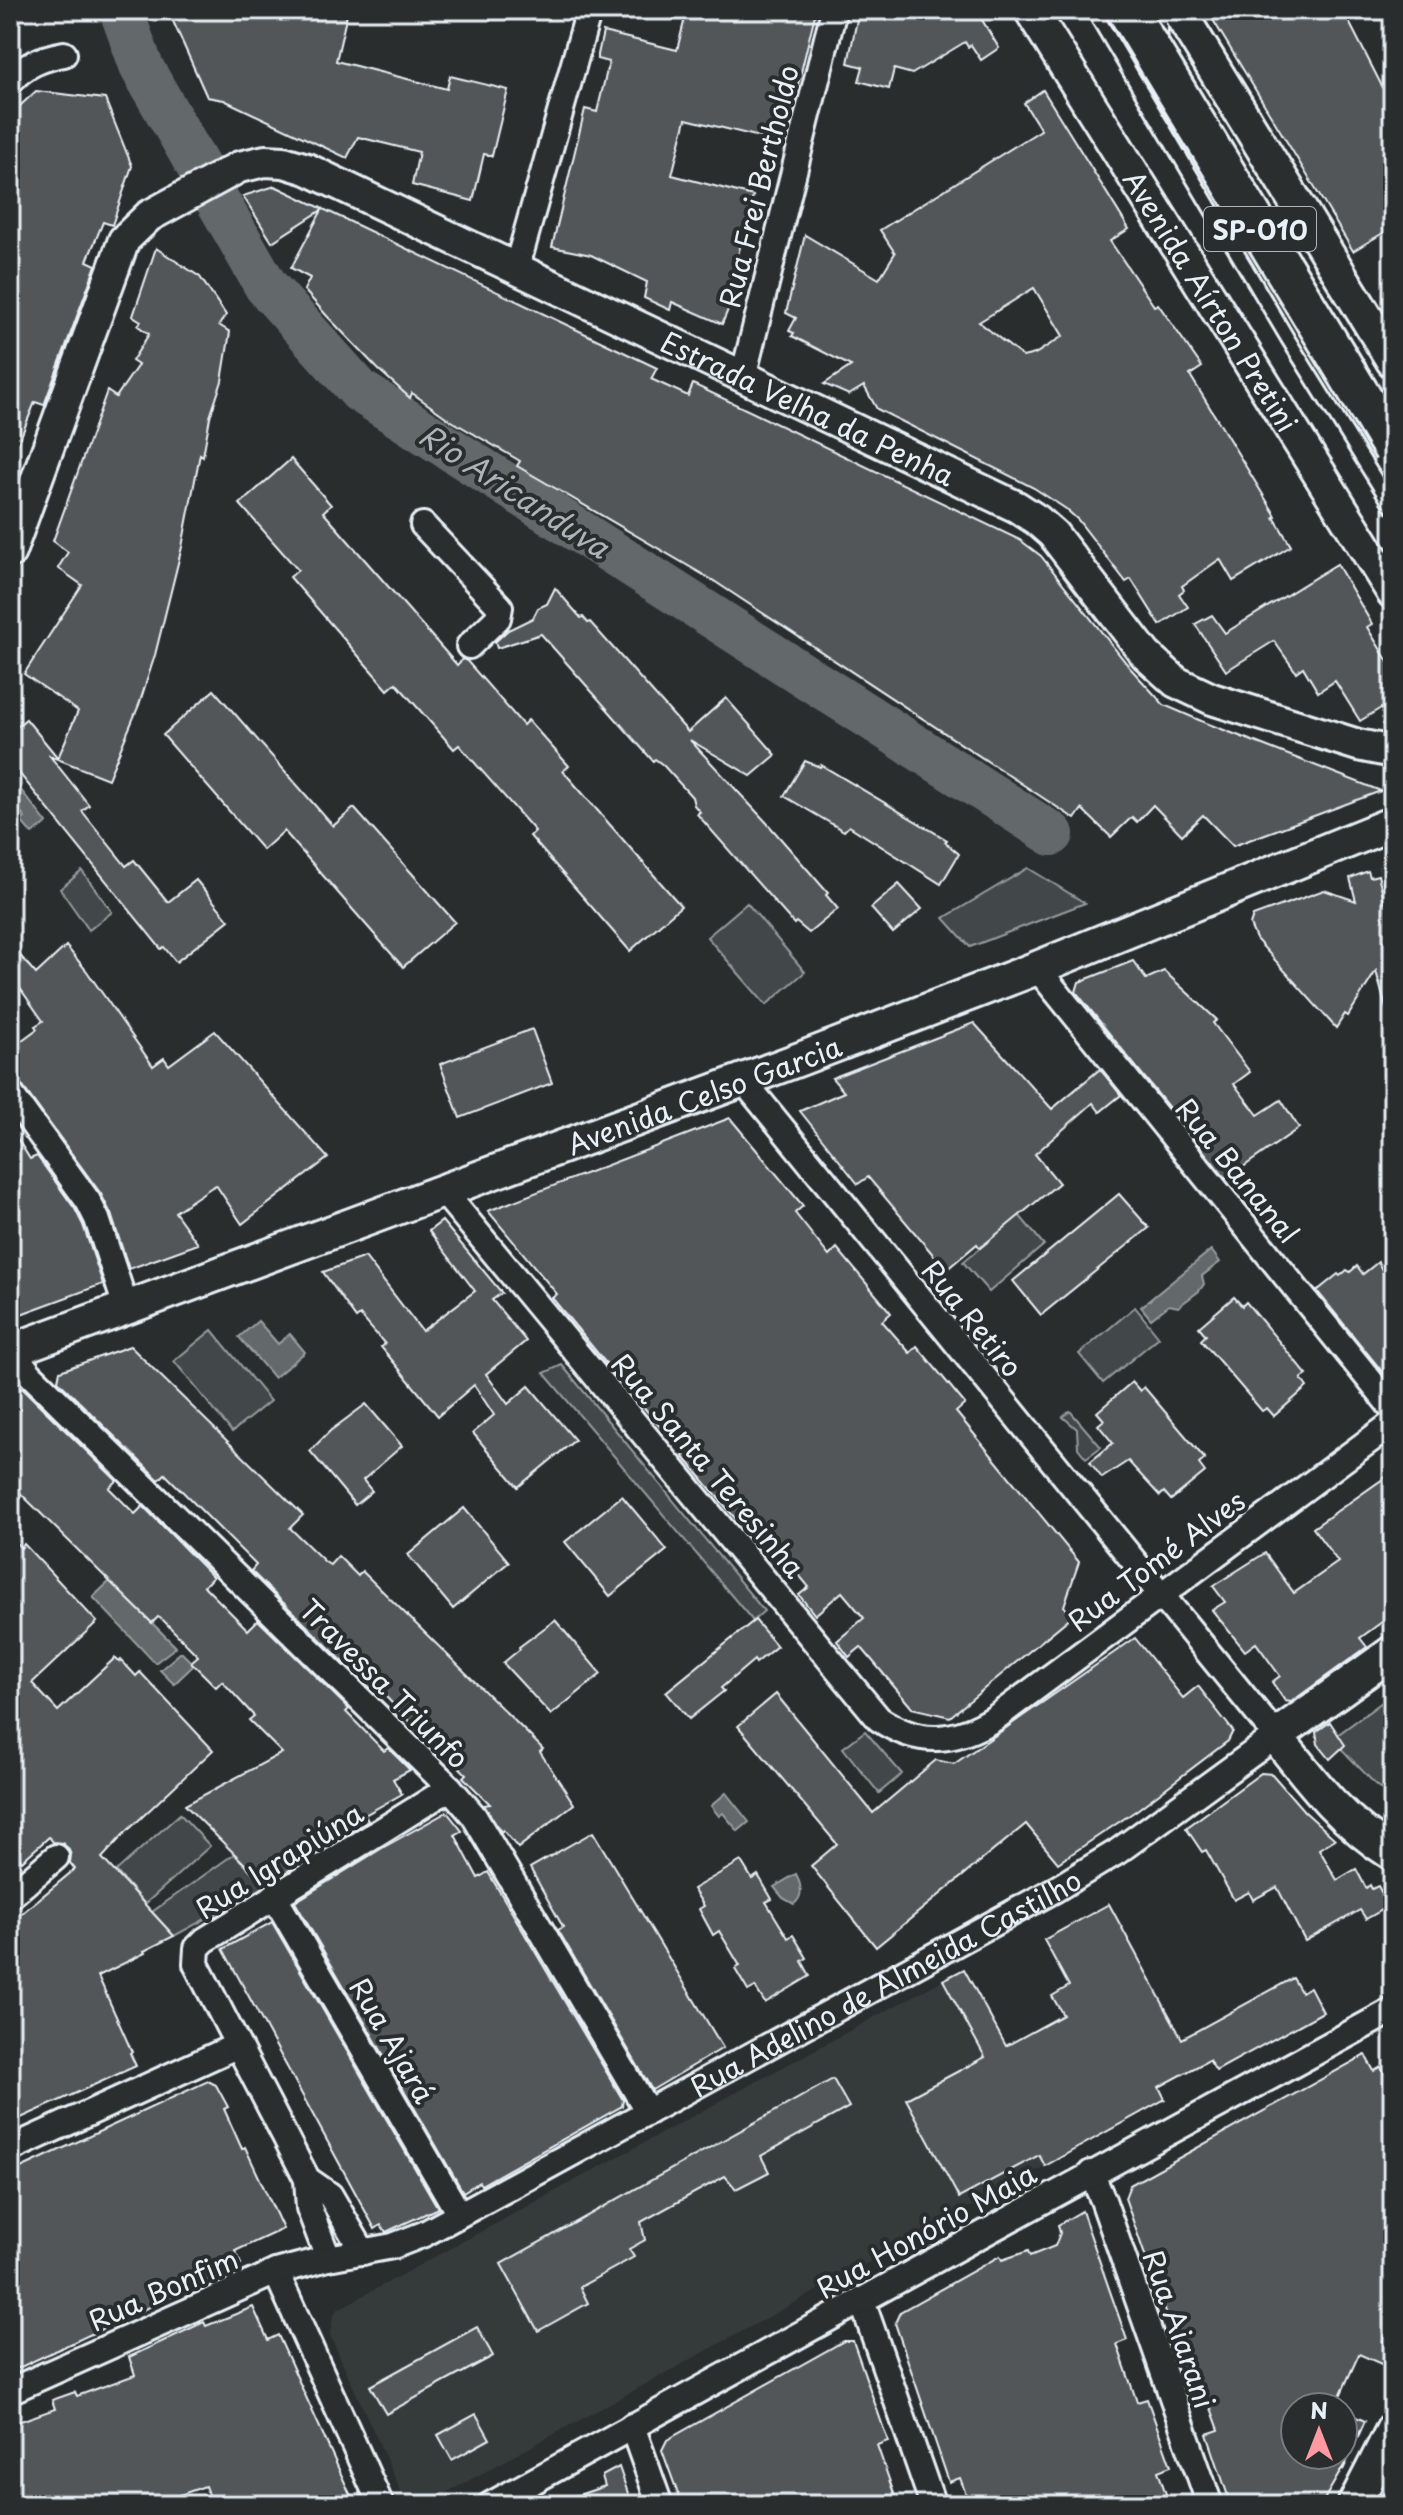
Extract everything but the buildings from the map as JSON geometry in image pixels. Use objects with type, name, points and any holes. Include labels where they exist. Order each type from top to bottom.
[{"type":"highway","name":"SP-010","points":[[1127,10],[1393,449]]},
{"type":"highway","name":"SP-010","points":[[1158,10],[1393,400]]},
{"type":"main road","name":"Avenida Aírton Pretini","points":[[1031,10],[1393,592]]},
{"type":"main road","points":[[1178,10],[1393,361]]},
{"type":"main road","name":"Avenida Celso Garcia","points":[[10,1350],[1037,968],[1393,823]]},
{"type":"main road","name":"Rua Adelino de Almeida Castilho","points":[[1276,1736],[1393,1652]]},
{"type":"main road","points":[[1276,1736],[1329,1803],[1367,1838],[1393,1854]]},
{"type":"main road","points":[[1354,2505],[1393,2429]]},
{"type":"street","points":[[516,270],[589,10]]},
{"type":"street","name":"Rua Frei Bertholdo","points":[[743,377],[834,10]]},
{"type":"street","points":[[10,82],[28,66],[47,57],[64,54]]},
{"type":"street","name":"Estrada Velha da Penha","points":[[10,552],[124,240],[149,216],[239,167],[265,161],[284,162],[307,169],[1017,507],[1053,534],[1146,655],[1176,682],[1212,699],[1358,745],[1393,752]]},
{"type":"street","points":[[423,525],[500,607],[498,618],[469,646]]},
{"type":"street","name":"Rua Bananal","points":[[1037,968],[1393,1409]]},
{"type":"street","name":"Rua Retiro","points":[[742,1079],[1276,1736]]},
{"type":"street","points":[[10,1094],[88,1201],[126,1307]]},
{"type":"street","name":"Rua Santa Teresinha","points":[[443,1191],[879,1719],[897,1731],[919,1737],[952,1738]]},
{"type":"street","name":"Travessa Triunfo","points":[[10,1350],[41,1385],[450,1788],[474,1816],[648,2112]]},
{"type":"street","name":"Rua Tomé Alves","points":[[952,1738],[975,1730],[995,1718],[1393,1423]]},
{"type":"street","name":"Rua Adelino de Almeida Castilho","points":[[345,2255],[393,2246],[424,2234],[1056,1889],[1117,1852],[1276,1736]]},
{"type":"street","name":"Rua Igrapiúna","points":[[345,2255],[309,2208],[307,2179],[196,1964],[197,1948],[274,1896],[450,1788]]},
{"type":"street","points":[[15,1882],[56,1857]]},
{"type":"street","name":"Rua Ajará","points":[[274,1896],[459,2214]]},
{"type":"street","name":"Rua Honório Maia","points":[[490,2505],[1393,2010]]},
{"type":"street","points":[[10,2149],[236,2046]]},
{"type":"street","name":"Rua Aiarani","points":[[1091,2173],[1210,2505]]},
{"type":"street","name":"Rua Igrapiúna","points":[[307,2179],[330,2195],[345,2255]]},
{"type":"street","name":"Rua Bonfim","points":[[10,2391],[276,2272],[345,2255]]},
{"type":"street","points":[[276,2272],[381,2505]]},
{"type":"street","points":[[862,2301],[933,2505]]},
{"type":"street","points":[[632,2426],[660,2505]]},
{"type":"lane","points":[[1093,10],[1393,508]]},
{"type":"lane","points":[[1158,10],[1167,136]]},
{"type":"shaded area","points":[[13,780],[47,823],[32,834],[21,821],[25,818],[10,798],[10,782]]},
{"type":"shaded area","points":[[1393,861],[1393,922],[1377,866]]},
{"type":"shaded area","points":[[1028,868],[1085,903],[970,947],[944,918]]},
{"type":"shaded area","points":[[82,871],[112,912],[89,930],[60,889]]},
{"type":"shaded area","points":[[747,903],[805,972],[766,1005],[707,937]]},
{"type":"shaded area","points":[[1019,1215],[1044,1245],[989,1292],[963,1262]]},
{"type":"shaded area","points":[[1211,1250],[1220,1262],[1202,1276],[1204,1284],[1199,1291],[1178,1307],[1169,1305],[1151,1319],[1141,1307]]},
{"type":"shaded area","points":[[1135,1307],[1159,1337],[1103,1383],[1079,1354]]},
{"type":"shaded area","points":[[258,1321],[278,1344],[290,1334],[305,1352],[274,1378],[239,1337]]},
{"type":"shaded area","points":[[212,1330],[270,1401],[232,1432],[174,1361]]},
{"type":"shaded area","points":[[562,1365],[764,1611],[753,1621],[544,1373]]},
{"type":"shaded area","points":[[1070,1411],[1101,1447],[1086,1458],[1078,1448],[1077,1429],[1063,1417]]},
{"type":"shaded area","points":[[110,1581],[176,1647],[155,1663],[93,1597]]},
{"type":"shaded area","points":[[181,1652],[194,1665],[174,1684],[160,1670]]},
{"type":"shaded area","points":[[1393,1694],[1393,1799],[1332,1739]]},
{"type":"shaded area","points":[[865,1731],[902,1774],[879,1793],[843,1748]]},
{"type":"shaded area","points":[[726,1793],[749,1822],[738,1831],[723,1813],[719,1816],[711,1806]]},
{"type":"shaded area","points":[[180,1814],[210,1846],[145,1904],[116,1871]]},
{"type":"shaded area","points":[[234,1854],[266,1886],[174,1936],[152,1912]]},
{"type":"shaded area","points":[[796,1874],[801,1890],[794,1904],[783,1898],[774,1887]]},
{"type":"shaded area","points":[[943,1980],[1045,2166],[424,2505],[407,2505],[330,2335],[337,2310]]},
{"type":"waterway","name":"Rio Aricanduva","points":[[121,10],[142,68],[266,286],[360,391],[1052,834]]}]
